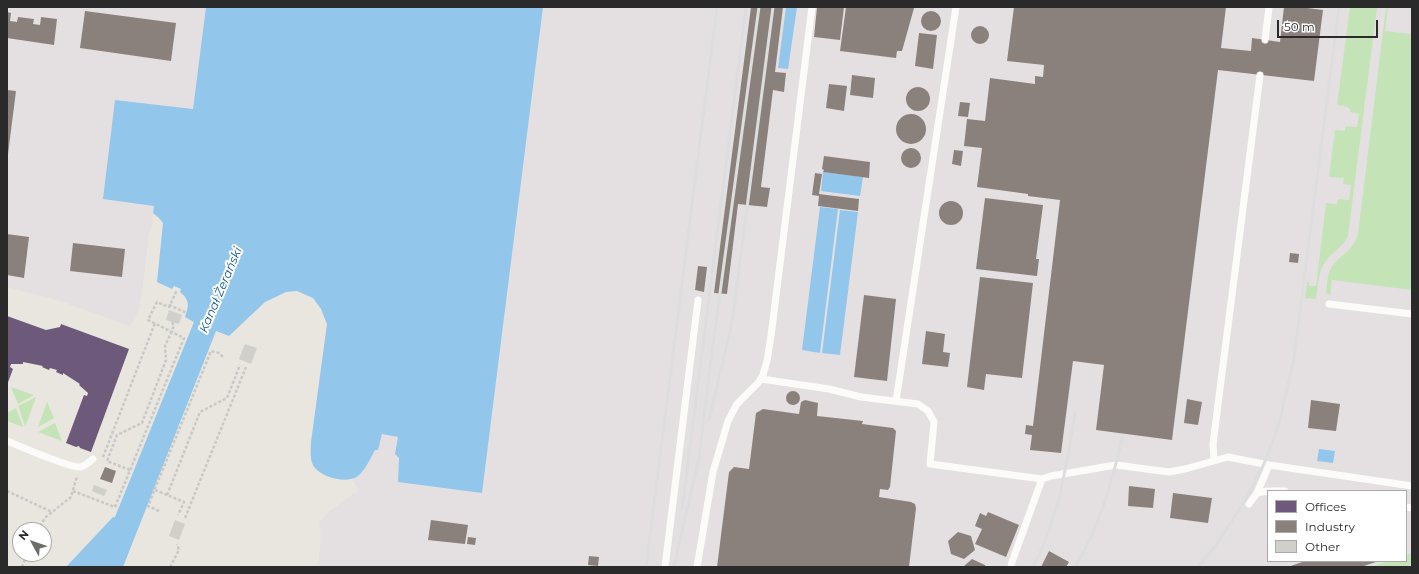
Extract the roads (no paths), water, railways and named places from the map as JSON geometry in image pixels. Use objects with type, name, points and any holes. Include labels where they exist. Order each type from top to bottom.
[{"type":"lane","points":[[697,567],[713,472],[728,421],[737,404],[758,383],[767,361],[812,7]]},
{"type":"lane","points":[[896,401],[956,7]]},
{"type":"lane","points":[[1265,40],[1269,7]]},
{"type":"lane","points":[[1214,460],[1213,444],[1260,75]]},
{"type":"lane","points":[[665,567],[698,300]]},
{"type":"lane","points":[[1329,304],[1412,314]]},
{"type":"lane","points":[[761,378],[829,389],[860,397],[918,404],[928,411],[934,422],[930,464],[1042,479],[1051,476],[1116,465],[1169,472],[1228,457],[1269,465],[1412,486]]},
{"type":"lane","points":[[7,441],[64,464],[79,467],[86,465],[93,459]]},
{"type":"lane","points":[[1249,504],[1257,493],[1269,465]]},
{"type":"lane","points":[[1011,567],[1042,479]]},
{"type":"lane","points":[[1257,493],[1267,492]]},
{"type":"water","name":"Kanał Żerański","points":[[206,7],[543,7],[482,493],[398,482],[399,458],[395,454],[398,437],[382,434],[378,450],[375,450],[368,464],[358,476],[348,480],[336,479],[324,475],[315,468],[311,459],[311,442],[327,324],[321,309],[313,298],[297,291],[286,292],[265,302],[229,336],[216,331],[123,567],[66,567],[113,517],[115,517],[194,322],[185,317],[188,303],[186,298],[180,292],[181,289],[174,286],[172,289],[157,282],[163,223],[153,213],[154,206],[103,199],[115,100],[193,109]]},
{"type":"water","points":[[786,7],[797,7],[788,69],[778,68]]},
{"type":"water","points":[[823,172],[863,177],[860,196],[821,191]]},
{"type":"water","points":[[820,207],[838,209],[820,353],[802,350]]},
{"type":"water","points":[[840,210],[858,212],[840,355],[822,353]]},
{"type":"water","points":[[1319,449],[1335,451],[1333,463],[1317,461]]},
{"type":"railway","points":[[646,567],[717,7]]},
{"type":"railway","points":[[682,510],[746,7]]},
{"type":"railway","points":[[674,566],[699,458],[759,7]]},
{"type":"railway","points":[[709,420],[731,327],[734,308],[773,7]]},
{"type":"railway","points":[[1198,567],[1216,545],[1246,499],[1264,464],[1280,420],[1294,358],[1339,7]]},
{"type":"railway","points":[[1033,567],[1042,549],[1055,511],[1065,473],[1075,413]]},
{"type":"railway","points":[[1075,567],[1084,552],[1104,505],[1122,438]]}]
